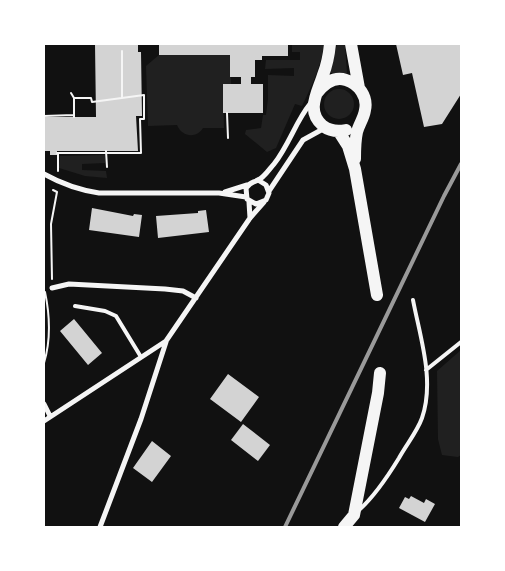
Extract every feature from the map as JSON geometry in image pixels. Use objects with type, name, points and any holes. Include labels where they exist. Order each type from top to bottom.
[{"type":"main road","points":[[330,44],[324,74],[315,96],[313,108],[315,116],[333,130],[348,146],[355,169],[377,294]]},
{"type":"main road","points":[[351,44],[359,88]]},
{"type":"main road","points":[[315,96],[324,84],[334,80],[347,80],[359,88],[363,94],[366,104],[355,145],[355,169]]},
{"type":"main road","points":[[333,130],[349,130],[358,124],[363,117]]},
{"type":"main road","points":[[344,527],[354,515],[378,393],[380,373]]},
{"type":"street","points":[[219,193],[258,180],[276,162],[315,96]]},
{"type":"street","points":[[100,527],[141,420],[166,342],[250,218],[264,202],[272,183],[303,140],[319,130],[333,130]]},
{"type":"street","points":[[44,174],[56,181],[80,190],[99,193],[219,193],[248,200],[256,204],[264,202]]},
{"type":"street","points":[[258,180],[266,185],[269,191]]},
{"type":"street","points":[[247,185],[245,191],[250,218]]},
{"type":"street","points":[[52,288],[69,284],[165,288],[183,290],[196,298]]},
{"type":"street","points":[[44,421],[166,342]]},
{"type":"street","points":[[44,405],[50,416]]},
{"type":"lane","points":[[354,515],[366,504],[394,466],[421,419],[426,399],[426,370],[413,300]]},
{"type":"lane","points":[[75,306],[105,311],[116,316],[142,357]]},
{"type":"lane","points":[[426,370],[461,342]]},
{"type":"path","points":[[122,51],[122,98]]},
{"type":"path","points":[[44,115],[74,116],[74,98],[71,93]]},
{"type":"path","points":[[59,171],[57,170],[57,153],[141,153],[138,131],[140,119],[144,119],[144,95],[96,102],[92,102],[91,98],[74,98]]},
{"type":"path","points":[[227,113],[228,138]]},
{"type":"path","points":[[106,152],[107,167]]},
{"type":"path","points":[[52,288],[51,224],[57,192],[53,190]]},
{"type":"path","points":[[44,292],[49,310],[49,346],[44,363]]},
{"type":"shaded area","points":[[292,44],[324,44],[323,52],[313,83],[302,106],[295,104],[276,148],[267,152],[245,134],[246,130],[261,128],[263,115],[266,115],[268,75],[294,76],[294,68],[265,69],[266,60],[300,60],[300,52],[292,52]]},
{"type":"shaded area","points":[[337,44],[345,44],[347,73],[330,73]]},
{"type":"shaded area","points":[[159,55],[230,55],[231,84],[223,84],[224,128],[203,128],[197,134],[189,135],[182,132],[177,125],[148,126],[146,66]]},
{"type":"shaded area","points":[[339,89],[350,93],[354,104],[350,115],[339,119],[328,115],[324,104],[328,93]]},
{"type":"shaded area","points":[[105,155],[105,163],[82,164],[82,170],[106,171],[107,178],[85,176],[59,168],[60,156]]},
{"type":"shaded area","points":[[461,350],[461,455],[458,457],[442,455],[438,439],[437,371]]},
{"type":"building","points":[[95,44],[138,44],[138,52],[141,52],[142,116],[136,116],[138,151],[57,151],[57,155],[50,155],[50,151],[44,151],[44,117],[96,117]]},
{"type":"building","points":[[159,44],[288,44],[288,56],[262,56],[262,60],[255,60],[255,77],[251,77],[251,84],[263,84],[263,113],[223,113],[223,84],[241,84],[241,77],[230,77],[230,55],[159,55]]},
{"type":"building","points":[[396,44],[461,44],[461,94],[442,124],[424,127],[412,73],[403,75]]},
{"type":"building","points":[[92,208],[133,216],[134,214],[142,215],[139,237],[89,230]]},
{"type":"building","points":[[206,210],[209,232],[158,238],[156,216],[198,213],[198,211]]},
{"type":"building","points":[[74,319],[102,353],[88,365],[60,331]]},
{"type":"building","points":[[228,374],[259,397],[241,422],[210,399]]},
{"type":"building","points":[[243,424],[270,445],[258,461],[231,440]]},
{"type":"building","points":[[152,441],[171,456],[152,482],[133,468]]},
{"type":"building","points":[[411,496],[424,503],[426,499],[435,504],[425,522],[399,508],[405,497],[409,499]]},
{"type":"railway","points":[[285,527],[461,164]]}]
